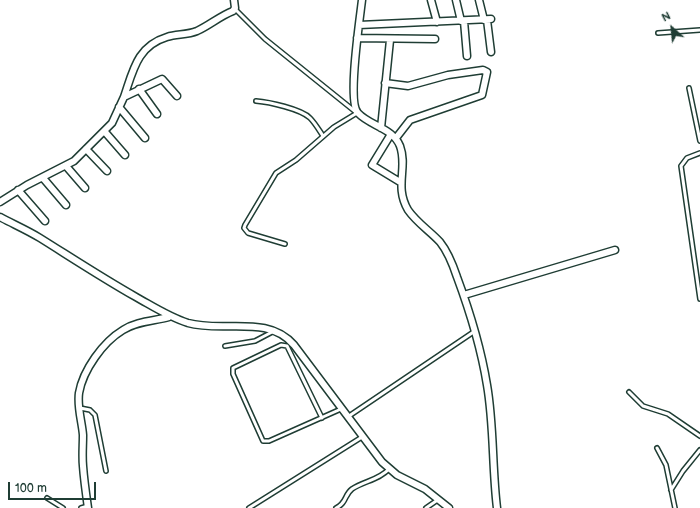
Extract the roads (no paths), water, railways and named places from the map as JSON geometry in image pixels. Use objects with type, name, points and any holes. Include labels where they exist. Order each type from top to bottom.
[{"type":"street","points":[[0,202],[18,190],[66,166],[104,132],[112,123],[118,107],[124,97],[136,61],[146,48],[167,37],[186,35],[198,31],[235,8],[234,0]]},
{"type":"street","points":[[362,0],[357,38],[353,101],[357,113],[393,136],[402,153],[400,182],[402,195],[408,209],[425,229],[443,246],[464,295],[475,331],[488,386],[497,508]]},
{"type":"street","points":[[430,0],[436,22]]},
{"type":"street","points":[[456,0],[462,21],[467,56]]},
{"type":"street","points":[[479,0],[487,20],[491,52]]},
{"type":"street","points":[[359,25],[487,20]]},
{"type":"street","points":[[357,38],[390,40],[435,39]]},
{"type":"street","points":[[381,128],[390,40]]},
{"type":"street","points":[[385,83],[408,86],[459,73],[483,70],[487,72],[482,94],[410,120],[393,136],[372,165],[400,182]]},
{"type":"street","points":[[124,97],[138,89],[162,79],[177,96]]},
{"type":"street","points":[[138,89],[157,114]]},
{"type":"street","points":[[118,107],[145,138]]},
{"type":"street","points":[[104,132],[125,155]]},
{"type":"street","points":[[86,149],[107,171]]},
{"type":"street","points":[[66,166],[85,188]]},
{"type":"street","points":[[42,178],[66,205]]},
{"type":"street","points":[[18,190],[45,221]]},
{"type":"street","points":[[0,217],[39,237],[106,280],[169,317],[206,326],[261,327],[276,330],[288,337],[362,437],[389,469],[439,499],[449,508]]},
{"type":"street","points":[[464,295],[615,250]]},
{"type":"street","points":[[88,507],[83,467],[83,435],[79,394],[82,383],[100,349],[123,330],[137,323],[169,317]]},
{"type":"lane","points":[[235,8],[265,39],[357,113],[323,136],[296,160],[276,173],[245,225],[244,228],[248,233],[286,244]]},
{"type":"lane","points":[[658,33],[700,30]]},
{"type":"lane","points":[[689,88],[700,141]]},
{"type":"lane","points":[[256,101],[274,103],[304,114],[309,117],[323,136]]},
{"type":"lane","points":[[700,153],[687,158],[681,166],[700,299]]},
{"type":"lane","points":[[225,346],[255,341],[276,330]]},
{"type":"lane","points":[[347,417],[475,331]]},
{"type":"lane","points":[[322,418],[289,349],[284,344],[234,368],[233,374],[263,441],[269,441],[322,418],[341,409]]},
{"type":"lane","points":[[629,392],[643,406],[668,414],[700,436]]},
{"type":"lane","points":[[80,408],[90,410],[95,415],[106,471]]},
{"type":"lane","points":[[248,508],[362,437]]},
{"type":"lane","points":[[657,448],[666,465],[675,508]]},
{"type":"lane","points":[[671,490],[682,471],[700,450]]},
{"type":"lane","points":[[336,508],[343,504],[350,490],[381,476],[389,469]]},
{"type":"lane","points":[[47,498],[63,508]]},
{"type":"lane","points":[[426,508],[439,499]]},
{"type":"lane","points":[[81,508],[88,507]]}]
